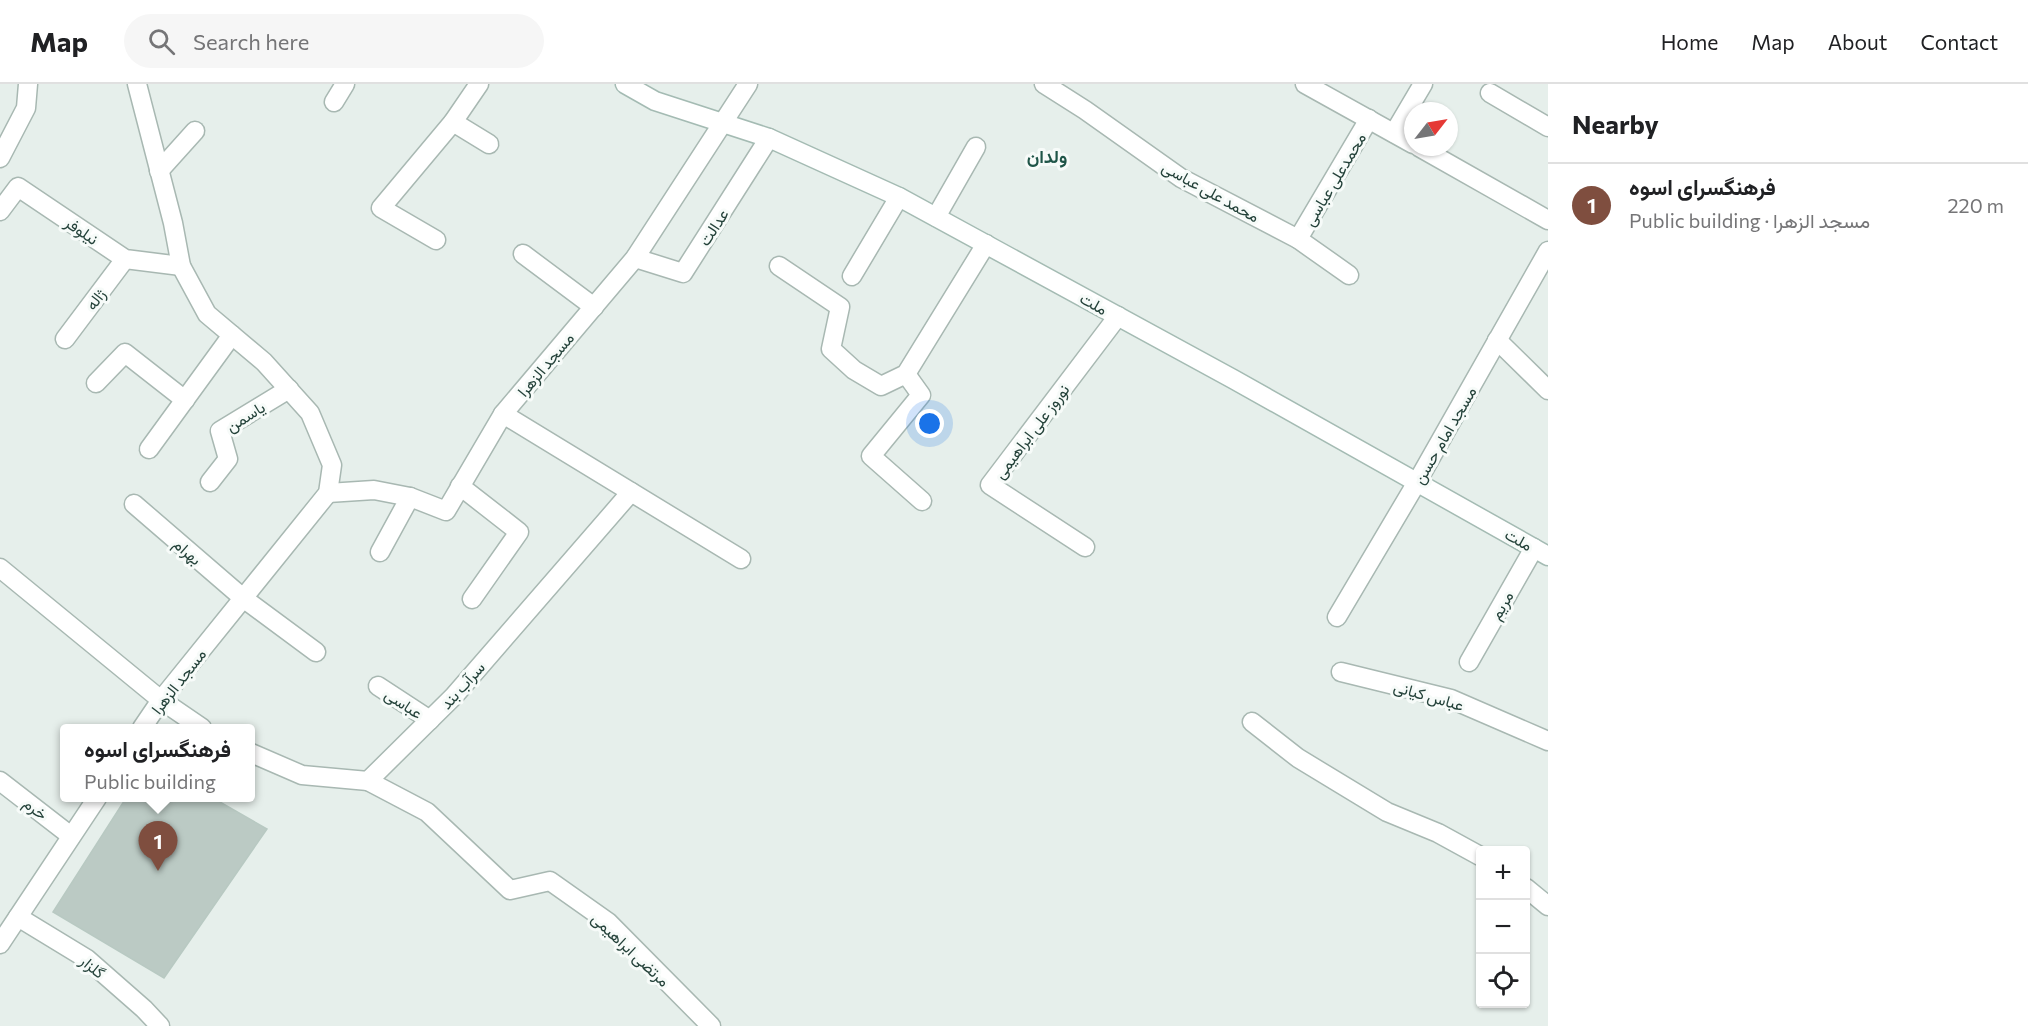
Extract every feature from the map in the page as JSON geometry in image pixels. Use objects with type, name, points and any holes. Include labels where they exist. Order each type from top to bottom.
[{"type":"street","points":[[0,158],[26,108],[28,84]]},
{"type":"street","points":[[137,84],[181,266],[207,314],[264,362],[310,413],[332,465],[328,494]]},
{"type":"street","points":[[334,102],[345,84]]},
{"type":"street","points":[[436,240],[381,208],[453,122],[479,84]]},
{"type":"street","name":"ملت","points":[[625,84],[655,101],[769,138],[899,197],[1118,316],[1541,552]]},
{"type":"street","name":"مسجد الزهرا","points":[[145,724],[161,700],[328,494],[374,490],[410,497],[446,511],[502,414],[635,258],[748,84]]},
{"type":"street","name":"محمد علی عباسی","points":[[1044,84],[1181,178],[1298,239],[1349,275]]},
{"type":"street","points":[[1305,84],[1404,139]]},
{"type":"street","points":[[1394,133],[1423,84]]},
{"type":"street","points":[[1490,93],[1548,127]]},
{"type":"street","name":"محمدعلی عباسی","points":[[1298,239],[1369,119]]},
{"type":"street","points":[[453,122],[489,144]]},
{"type":"street","points":[[159,171],[195,131]]},
{"type":"street","name":"عدالت","points":[[635,258],[683,273],[769,138]]},
{"type":"street","points":[[936,217],[976,147]]},
{"type":"street","points":[[1435,156],[1548,220]]},
{"type":"street","name":"نیلوفر","points":[[0,211],[18,187],[125,259],[181,266]]},
{"type":"street","points":[[852,276],[899,197]]},
{"type":"street","points":[[779,266],[840,307],[831,349],[854,370],[882,386],[906,374],[986,244]]},
{"type":"street","name":"مسجد امام حسن","points":[[1337,617],[1417,482],[1548,250]]},
{"type":"street","points":[[523,254],[594,307]]},
{"type":"street","name":"ژاله","points":[[65,339],[125,259]]},
{"type":"street","name":"نوروز علی ابراهیمی","points":[[1084,547],[990,485],[1118,316]]},
{"type":"street","points":[[149,449],[232,335]]},
{"type":"street","points":[[1497,340],[1548,390]]},
{"type":"street","points":[[96,383],[125,353],[185,400]]},
{"type":"street","points":[[906,374],[921,395],[871,456],[922,501]]},
{"type":"street","name":"یاسمن","points":[[210,482],[228,459],[220,431],[289,389]]},
{"type":"street","points":[[502,414],[741,559]]},
{"type":"street","points":[[460,486],[519,532],[472,599]]},
{"type":"street","name":"سرآب بند","points":[[368,781],[454,696],[631,492]]},
{"type":"street","points":[[380,552],[410,497]]},
{"type":"street","name":"بهرام","points":[[134,504],[243,598],[316,652]]},
{"type":"street","name":"مریم","points":[[1468,662],[1541,552]]},
{"type":"street","points":[[0,568],[161,700],[195,724]]},
{"type":"street","name":"عباس کیانی","points":[[1341,672],[1450,699],[1548,741]]},
{"type":"street","name":"عباسی","points":[[378,686],[430,720]]},
{"type":"street","points":[[1252,722],[1298,758],[1387,812],[1438,833],[1476,854]]},
{"type":"street","points":[[255,755],[302,775],[368,781]]},
{"type":"street","name":"خرم","points":[[0,780],[71,836]]},
{"type":"street","name":"مرتضی ابراهیمی","points":[[368,781],[427,812],[510,890],[550,881],[608,922],[711,1026]]},
{"type":"street","points":[[0,944],[94,802]]},
{"type":"street","points":[[1530,891],[1548,906]]},
{"type":"street","name":"گلزار","points":[[18,917],[87,959],[160,1026]]},
{"type":"building","points":[[123,802],[220,802],[267,829],[164,978],[53,912]]},
{"type":"place","name":"فرهنگسرای اسوه","points":[[158,871]]},
{"type":"district","name":"ولدان","points":[[1047,156]]}]
